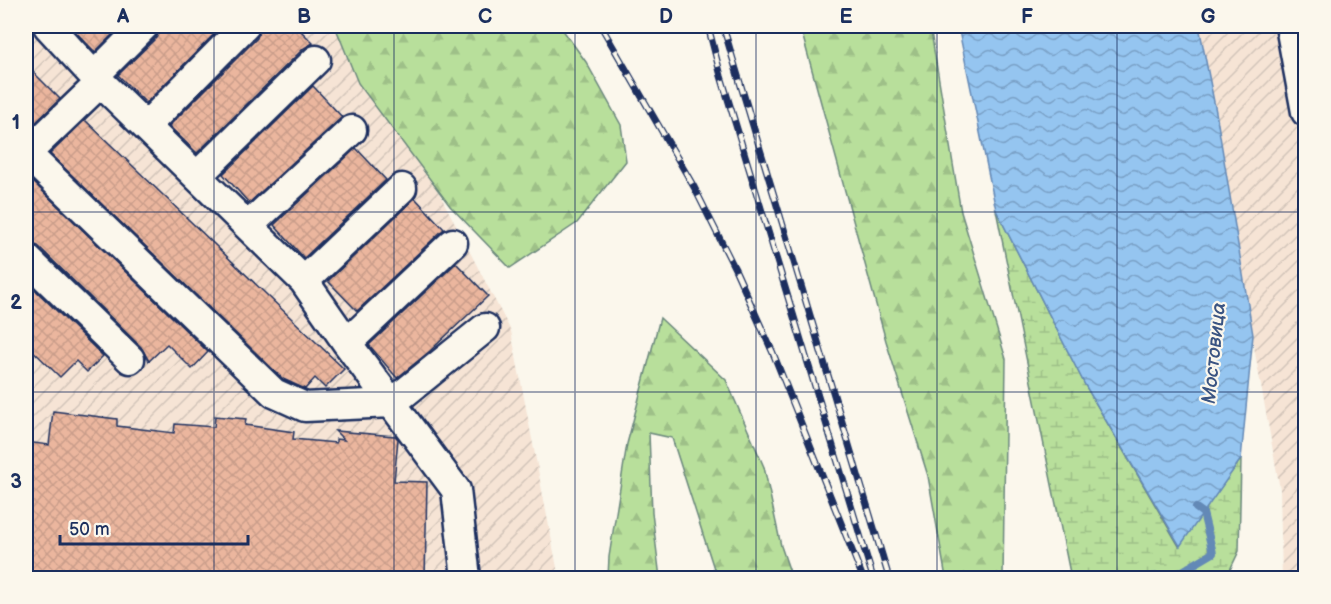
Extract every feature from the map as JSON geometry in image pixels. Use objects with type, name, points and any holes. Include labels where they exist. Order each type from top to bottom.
[{"type":"lane","points":[[48,26],[98,79],[304,281],[347,343],[456,489],[466,579]]},
{"type":"lane","points":[[144,26],[98,79],[26,154],[274,393],[305,407],[392,403],[484,328]]},
{"type":"lane","points":[[146,126],[245,26]]},
{"type":"lane","points":[[1290,26],[1305,112]]},
{"type":"lane","points":[[197,176],[316,60]]},
{"type":"lane","points":[[248,226],[352,130]]},
{"type":"lane","points":[[304,281],[402,188]]},
{"type":"lane","points":[[347,343],[453,243]]},
{"type":"lane","points":[[26,258],[129,359]]},
{"type":"shaded area","points":[[26,26],[352,26],[511,331],[559,578],[26,578]]},
{"type":"shaded area","points":[[1195,26],[1305,26],[1305,578],[1282,578],[1280,489]]},
{"type":"green space","points":[[335,26],[560,26],[586,62],[621,125],[626,161],[577,223],[510,268],[450,206],[358,83]]},
{"type":"green space","points":[[800,26],[930,26],[961,212],[1006,359],[1003,578],[946,578],[928,476],[886,341]]},
{"type":"green space","points":[[996,210],[1085,385],[1179,546],[1241,459],[1239,551],[1226,578],[1071,578]]},
{"type":"green space","points":[[660,318],[726,380],[764,467],[781,546],[792,578],[717,578],[672,438],[649,433],[652,513],[660,578],[608,578],[609,557],[627,444]]},
{"type":"water","points":[[958,26],[1199,26],[1216,112],[1253,335],[1241,459],[1180,546],[1085,385],[996,210]]},
{"type":"building","points":[[70,26],[121,26],[95,52]]},
{"type":"building","points":[[160,26],[222,26],[146,103],[118,75],[156,38]]},
{"type":"building","points":[[261,26],[296,26],[313,43],[304,48],[197,153],[169,126],[257,38]]},
{"type":"building","points":[[26,65],[60,99],[26,132]]},
{"type":"building","points":[[313,86],[342,117],[249,203],[223,174]]},
{"type":"building","points":[[85,120],[344,369],[325,388],[315,378],[305,389],[283,379],[50,154]]},
{"type":"building","points":[[356,148],[386,180],[304,258],[274,225]]},
{"type":"building","points":[[26,175],[208,352],[192,369],[167,344],[149,361],[141,347],[38,246],[26,242]]},
{"type":"building","points":[[415,198],[444,229],[357,311],[328,281]]},
{"type":"building","points":[[456,263],[488,296],[430,351],[397,378],[369,345]]},
{"type":"building","points":[[26,281],[103,356],[87,372],[76,361],[60,377],[26,344]]},
{"type":"building","points":[[53,411],[117,419],[117,426],[174,433],[175,424],[214,427],[215,416],[246,419],[245,425],[294,432],[293,439],[336,443],[336,439],[344,440],[335,431],[395,436],[398,439],[394,481],[427,482],[425,579],[44,579],[26,576],[26,442],[49,445]]},
{"type":"waterway","name":"Мостовица","points":[[1137,578],[1176,575],[1213,553],[1203,513],[1196,508]]},
{"type":"railway","points":[[601,26],[694,187],[735,269],[773,353],[863,578]]},
{"type":"railway","points":[[708,26],[721,76],[873,578]]},
{"type":"railway","points":[[723,26],[889,578]]}]
